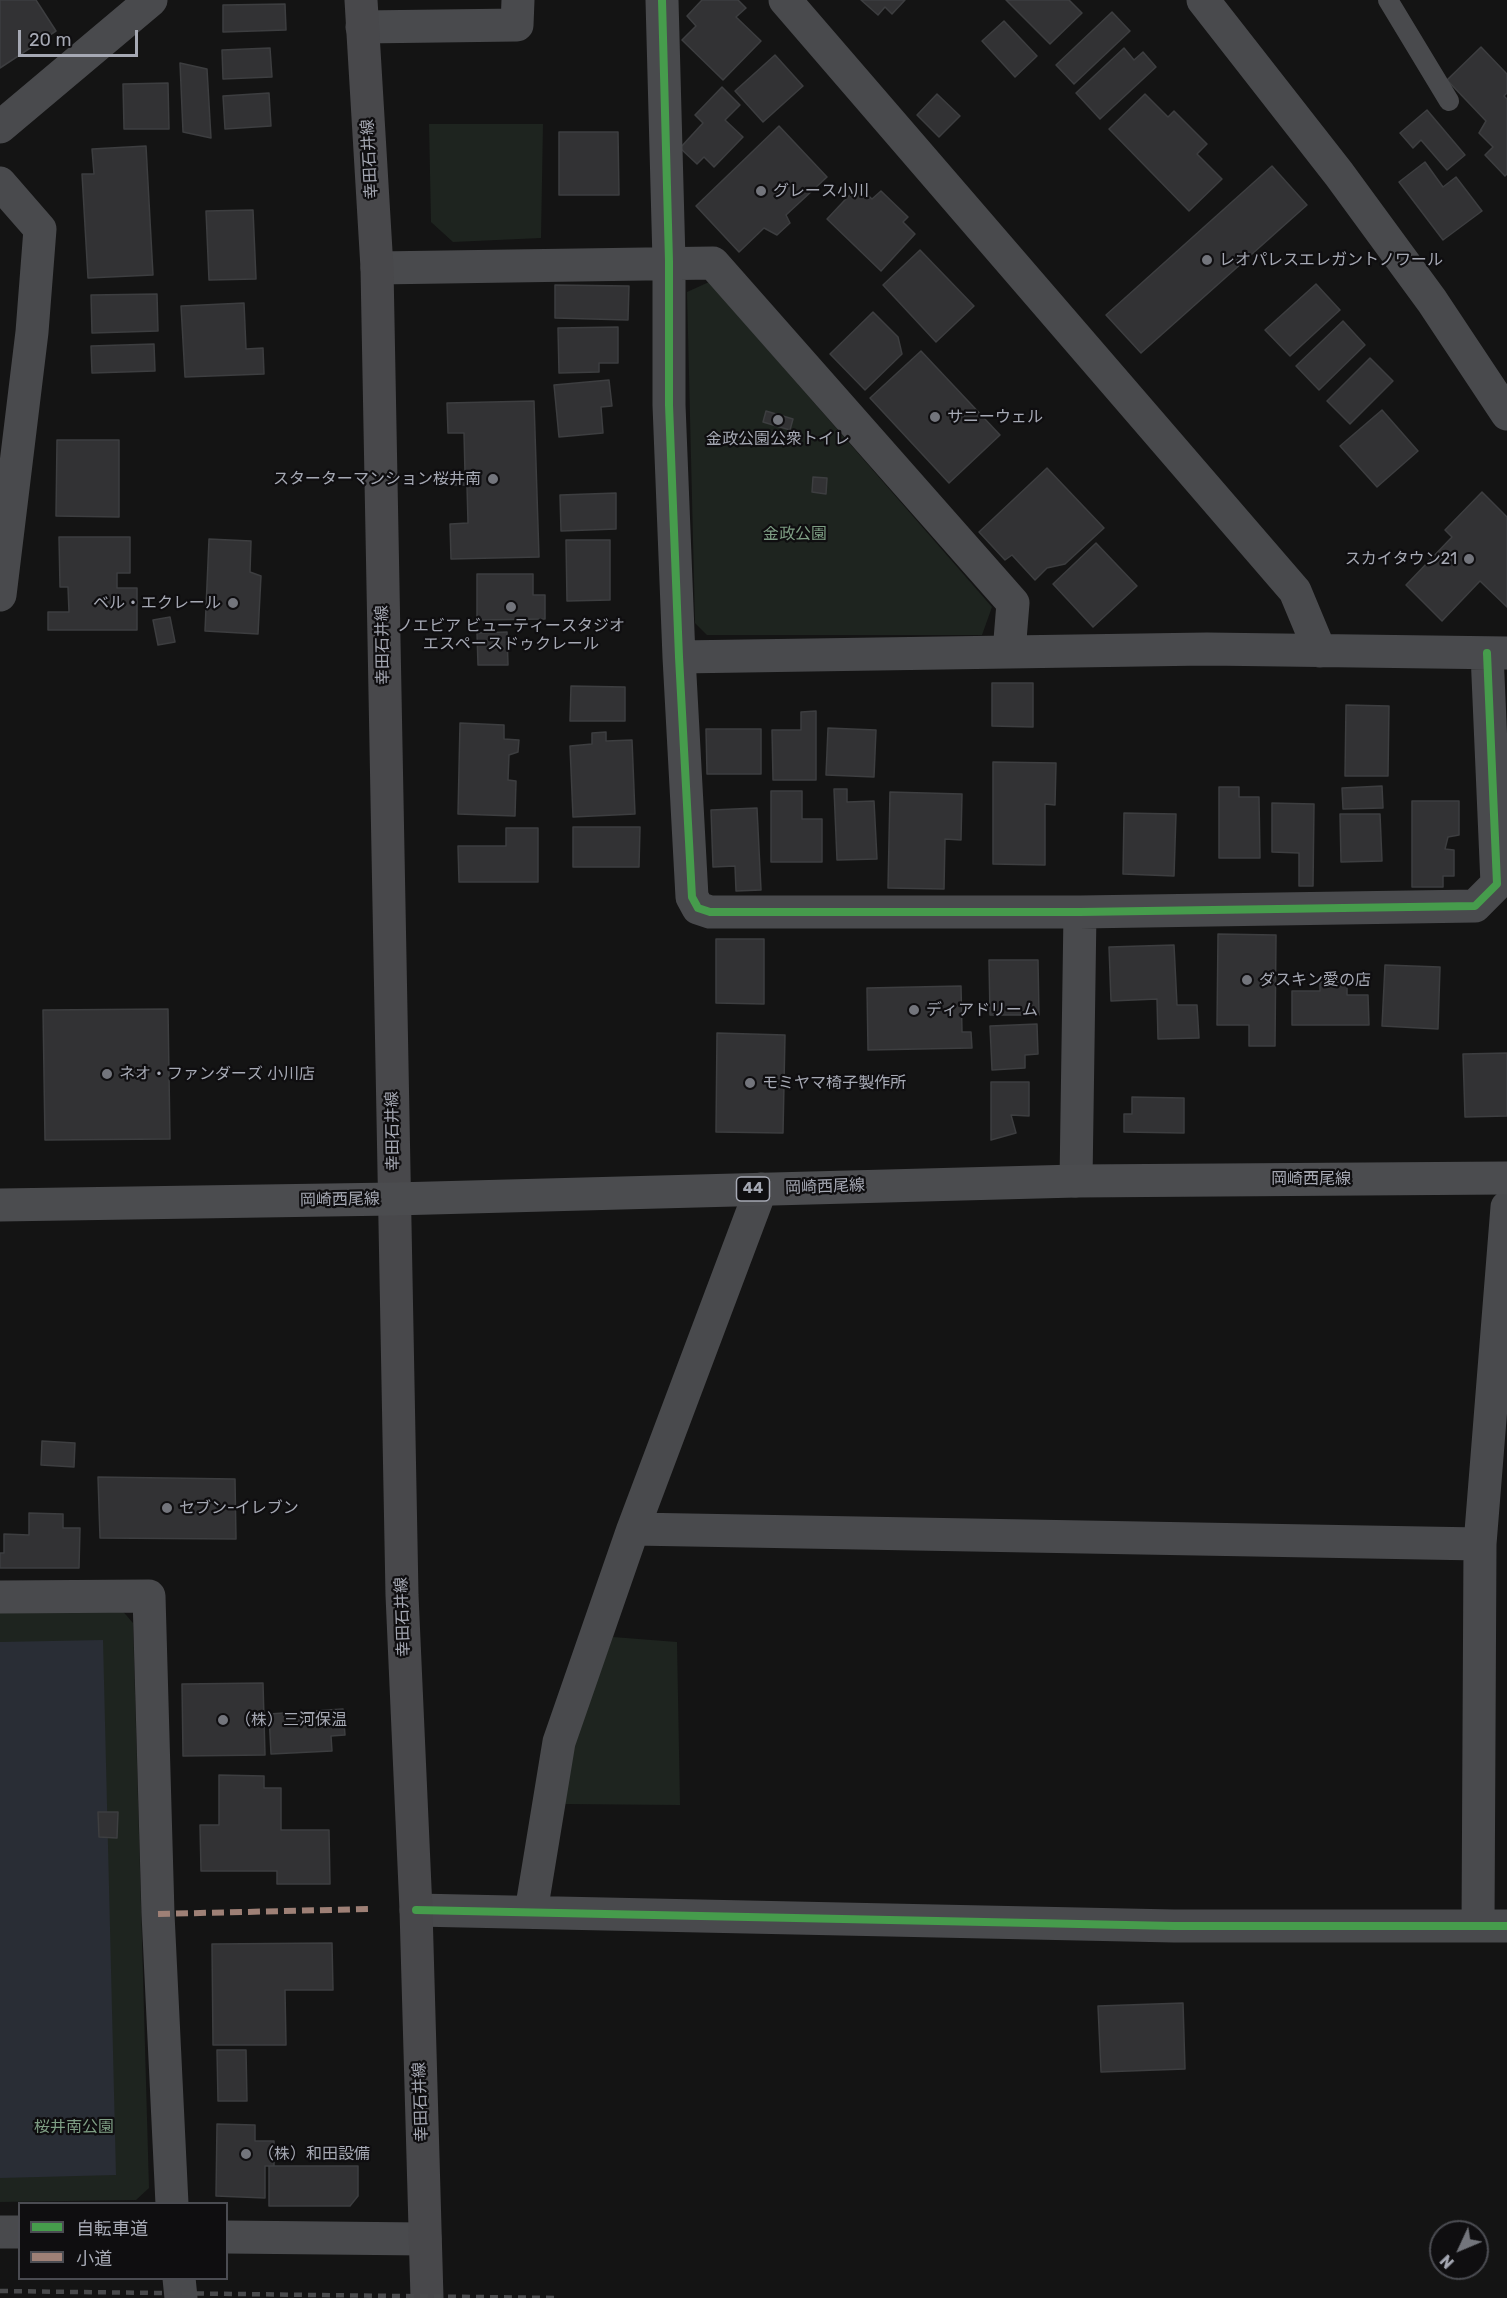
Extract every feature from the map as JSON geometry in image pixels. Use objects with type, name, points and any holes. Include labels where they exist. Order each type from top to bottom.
[{"type":"main road","name":"幸田石井線","points":[[362,13],[376,268],[402,1595],[416,1910],[427,2298]]},
{"type":"main road","name":"岡崎西尾線","points":[[0,1205],[394,1199],[1076,1180],[1507,1178]]},
{"type":"street","points":[[0,127],[151,0]]},
{"type":"street","points":[[362,13],[517,25],[518,0]]},
{"type":"street","points":[[662,0],[669,261],[669,405],[679,657],[692,897],[698,908],[710,912],[1080,912],[1475,906],[1497,884],[1497,653],[1009,652],[679,657]]},
{"type":"street","points":[[785,0],[1295,591],[1320,651]]},
{"type":"street","points":[[1203,0],[1339,174],[1432,301],[1507,414]]},
{"type":"street","points":[[0,183],[40,229],[32,332],[0,595]]},
{"type":"street","points":[[376,268],[669,261],[713,263],[1013,603],[1009,652]]},
{"type":"street","points":[[1076,1180],[1080,912]]},
{"type":"street","points":[[531,1912],[559,1742],[633,1529],[760,1189]]},
{"type":"street","points":[[416,1910],[1150,1926],[1492,1926],[1480,1544],[1507,1207]]},
{"type":"street","points":[[633,1529],[1480,1544]]},
{"type":"street","points":[[0,1597],[149,1596],[158,1914],[172,2202]]},
{"type":"street","points":[[0,2232],[18,2232]]},
{"type":"street","points":[[228,2237],[425,2240]]},
{"type":"street","points":[[179,2280],[181,2298]]},
{"type":"lane","points":[[1388,0],[1449,101]]},
{"type":"green space","points":[[429,124],[543,124],[541,238],[453,242],[431,222]]},
{"type":"green space","name":"金政公園","points":[[709,282],[992,607],[982,635],[707,635],[695,623],[687,292]]},
{"type":"green space","name":"桜井南公園","points":[[120,1608],[133,1623],[149,2188],[136,2200],[0,2202],[0,1611]]},
{"type":"green space","points":[[613,1637],[677,1642],[680,1805],[565,1804],[574,1741]]},
{"type":"shaded area","name":"桜井南公園","points":[[103,1640],[116,2175],[0,2178],[0,1642]]},
{"type":"building","points":[[0,0],[36,0],[56,31],[0,68]]},
{"type":"building","points":[[702,0],[738,0],[746,8],[736,17],[761,41],[723,80],[682,40],[696,26],[687,16]]},
{"type":"building","points":[[861,0],[905,0],[892,14],[885,7],[878,15]]},
{"type":"building","points":[[1006,0],[1069,0],[1082,13],[1050,44]]},
{"type":"building","points":[[285,4],[286,30],[223,32],[223,5]]},
{"type":"building","points":[[1112,12],[1130,31],[1074,84],[1056,65]]},
{"type":"building","points":[[1004,21],[1037,56],[1015,77],[982,41]]},
{"type":"building","points":[[1481,47],[1507,74],[1507,93],[1504,96],[1507,99],[1507,174],[1505,176],[1485,155],[1493,147],[1479,133],[1486,121],[1447,80]]},
{"type":"building","points":[[270,48],[272,77],[223,79],[222,50]]},
{"type":"building","points":[[1124,48],[1134,60],[1143,52],[1156,67],[1100,119],[1076,93]]},
{"type":"building","points":[[775,55],[803,86],[763,122],[735,91]]},
{"type":"building","points":[[180,63],[207,69],[211,138],[183,132]]},
{"type":"building","points":[[168,83],[169,129],[124,129],[123,84]]},
{"type":"building","points":[[722,87],[740,105],[725,120],[743,137],[714,167],[704,157],[697,164],[680,148],[703,123],[695,115]]},
{"type":"building","points":[[269,93],[271,126],[225,129],[223,96]]},
{"type":"building","points":[[937,94],[960,116],[939,137],[917,115]]},
{"type":"building","points":[[1145,94],[1168,117],[1174,111],[1207,144],[1197,154],[1222,179],[1189,211],[1109,129]]},
{"type":"building","points":[[1427,110],[1465,155],[1447,170],[1421,140],[1413,148],[1400,133]]},
{"type":"building","name":"グレース小川","points":[[779,126],[827,177],[786,215],[790,223],[777,235],[764,228],[739,252],[696,206]]},
{"type":"building","points":[[559,132],[618,132],[619,195],[559,195]]},
{"type":"building","points":[[146,146],[153,275],[88,278],[82,174],[94,174],[92,149]]},
{"type":"building","points":[[1425,162],[1443,187],[1456,177],[1482,211],[1443,240],[1399,182]]},
{"type":"building","name":"レオパレスエレガントノワール","points":[[1272,166],[1307,205],[1141,353],[1106,315]]},
{"type":"building","points":[[858,186],[872,199],[881,191],[908,217],[903,222],[915,234],[881,271],[827,219]]},
{"type":"building","points":[[253,210],[256,279],[209,280],[206,211]]},
{"type":"building","points":[[920,250],[974,306],[936,342],[883,285]]},
{"type":"building","points":[[1316,284],[1340,310],[1290,356],[1265,330]]},
{"type":"building","points":[[555,285],[629,286],[628,320],[555,318]]},
{"type":"building","points":[[157,294],[158,331],[92,333],[91,295]]},
{"type":"building","points":[[244,303],[246,349],[263,348],[264,374],[185,377],[181,306]]},
{"type":"building","points":[[873,312],[898,337],[902,354],[865,390],[830,354]]},
{"type":"building","points":[[1343,321],[1365,345],[1319,390],[1296,366]]},
{"type":"building","points":[[618,327],[618,363],[599,363],[599,372],[559,373],[558,328]]},
{"type":"building","points":[[154,344],[155,371],[92,373],[91,346]]},
{"type":"building","name":"サニーウェル","points":[[921,351],[1000,435],[949,483],[870,398]]},
{"type":"building","points":[[1370,358],[1393,381],[1350,424],[1327,401]]},
{"type":"building","points":[[609,380],[612,406],[601,407],[603,433],[559,437],[554,385]]},
{"type":"building","name":"スターターマンション桜井南","points":[[534,401],[539,557],[451,559],[450,524],[468,523],[467,485],[450,485],[450,473],[465,473],[464,433],[448,433],[447,403]]},
{"type":"building","points":[[1382,410],[1418,451],[1377,487],[1340,446]]},
{"type":"building","name":"金政公園公衆トイレ","points":[[766,411],[793,419],[790,430],[763,422]]},
{"type":"building","points":[[57,440],[119,440],[119,517],[56,516]]},
{"type":"building","points":[[1047,468],[1104,528],[1065,564],[1047,568],[1035,580],[1012,555],[1005,560],[979,532]]},
{"type":"building","points":[[813,477],[827,478],[826,494],[812,492]]},
{"type":"building","name":"スカイタウン21","points":[[1482,492],[1507,517],[1507,607],[1480,581],[1442,621],[1406,585],[1452,537],[1445,530]]},
{"type":"building","points":[[616,493],[616,529],[561,531],[560,495]]},
{"type":"building","points":[[59,537],[130,537],[130,573],[117,573],[117,588],[137,588],[137,630],[48,630],[48,612],[69,612],[68,587],[60,587]]},
{"type":"building","name":"ベル・エクレール","points":[[209,539],[251,541],[250,572],[261,576],[258,634],[205,631]]},
{"type":"building","points":[[566,540],[610,540],[610,600],[567,601]]},
{"type":"building","points":[[1096,543],[1137,586],[1093,627],[1053,584]]},
{"type":"building","name":"ノエビア ビューティースタジオ エスペースドゥクレール","points":[[477,574],[533,574],[533,595],[545,595],[545,619],[477,620]]},
{"type":"building","points":[[170,617],[175,642],[158,645],[153,620]]},
{"type":"building","points":[[507,632],[508,665],[478,665],[477,633]]},
{"type":"building","points":[[992,683],[1033,683],[1033,727],[992,726]]},
{"type":"building","points":[[571,686],[625,687],[625,721],[570,721]]},
{"type":"building","points":[[1346,705],[1389,706],[1388,776],[1345,776]]},
{"type":"building","points":[[816,711],[816,780],[773,780],[772,730],[801,730],[801,712]]},
{"type":"building","points":[[460,723],[504,725],[504,739],[519,740],[518,752],[509,755],[508,780],[516,781],[515,816],[458,814]]},
{"type":"building","points":[[828,728],[876,730],[874,777],[826,775]]},
{"type":"building","points":[[706,729],[761,729],[761,774],[707,774]]},
{"type":"building","points":[[606,732],[606,741],[632,740],[635,814],[573,817],[570,746],[592,744],[592,733]]},
{"type":"building","points":[[993,762],[1056,763],[1055,805],[1045,804],[1045,865],[993,864]]},
{"type":"building","points":[[1382,786],[1383,808],[1343,809],[1342,788]]},
{"type":"building","points":[[1219,787],[1239,787],[1239,797],[1259,797],[1260,858],[1219,858]]},
{"type":"building","points":[[834,789],[847,789],[847,802],[874,801],[877,859],[837,860]]},
{"type":"building","points":[[771,791],[802,791],[802,819],[822,819],[822,862],[771,862]]},
{"type":"building","points":[[890,792],[962,794],[961,840],[945,839],[944,889],[888,888]]},
{"type":"building","points":[[1412,801],[1459,801],[1459,835],[1448,837],[1445,849],[1454,850],[1454,876],[1443,876],[1443,887],[1412,887]]},
{"type":"building","points":[[1272,803],[1314,804],[1313,886],[1299,886],[1299,853],[1272,852]]},
{"type":"building","points":[[757,808],[761,890],[736,891],[735,866],[713,867],[711,810]]},
{"type":"building","points":[[1124,813],[1176,814],[1174,876],[1123,874]]},
{"type":"building","points":[[1340,814],[1380,814],[1382,861],[1341,862]]},
{"type":"building","points":[[573,827],[640,827],[639,867],[573,867]]},
{"type":"building","points":[[506,828],[538,828],[538,882],[459,882],[458,846],[506,846]]},
{"type":"building","name":"ダスキン愛の店","points":[[1218,934],[1276,935],[1275,1046],[1249,1046],[1249,1025],[1217,1025]]},
{"type":"building","points":[[716,939],[764,939],[764,1004],[716,1003]]},
{"type":"building","points":[[1174,945],[1177,1005],[1197,1005],[1199,1038],[1158,1039],[1157,999],[1111,1001],[1109,947]]},
{"type":"building","points":[[989,960],[1038,960],[1039,1015],[990,1015]]},
{"type":"building","points":[[1385,965],[1440,967],[1438,1029],[1382,1026]]},
{"type":"building","points":[[1320,982],[1347,982],[1347,995],[1368,995],[1369,1025],[1292,1025],[1292,991],[1320,991]]},
{"type":"building","name":"ディアドリーム","points":[[961,986],[962,1032],[971,1032],[972,1048],[868,1050],[867,988]]},
{"type":"building","name":"ネオ・ファンダーズ 小川店","points":[[168,1009],[170,1139],[45,1140],[43,1010]]},
{"type":"building","points":[[1037,1024],[1038,1054],[1025,1055],[1025,1068],[992,1070],[990,1026]]},
{"type":"building","name":"モミヤマ椅子製作所","points":[[717,1033],[785,1035],[783,1133],[716,1132]]},
{"type":"building","points":[[1507,1053],[1507,1116],[1465,1117],[1463,1054]]},
{"type":"building","points":[[991,1082],[1029,1082],[1029,1116],[1011,1115],[1016,1133],[991,1140]]},
{"type":"building","points":[[1132,1097],[1184,1098],[1184,1133],[1124,1132],[1124,1114],[1132,1114]]},
{"type":"building","points":[[42,1441],[75,1443],[74,1467],[41,1465]]},
{"type":"building","name":"セブン-イレブン","points":[[98,1477],[235,1479],[236,1539],[100,1538]]},
{"type":"building","points":[[29,1513],[63,1514],[63,1528],[80,1528],[79,1568],[0,1568],[0,1553],[4,1553],[4,1534],[29,1535]]},
{"type":"building","name":"（株）三河保温","points":[[263,1683],[265,1755],[183,1756],[182,1684]]},
{"type":"building","points":[[343,1709],[345,1735],[331,1736],[332,1751],[271,1754],[269,1714]]},
{"type":"building","points":[[219,1775],[264,1776],[264,1788],[281,1788],[281,1830],[329,1830],[330,1884],[277,1884],[277,1871],[201,1871],[200,1825],[219,1825]]},
{"type":"building","points":[[98,1812],[118,1812],[117,1838],[99,1837]]},
{"type":"building","points":[[332,1943],[333,1990],[285,1990],[286,2045],[213,2045],[212,1944]]},
{"type":"building","points":[[1183,2003],[1185,2069],[1101,2072],[1098,2006]]},
{"type":"building","points":[[217,2050],[246,2050],[247,2101],[218,2101]]},
{"type":"building","name":"（株）和田設備","points":[[217,2124],[255,2125],[255,2141],[274,2141],[274,2166],[265,2166],[265,2198],[216,2196]]},
{"type":"building","points":[[269,2166],[358,2166],[358,2196],[350,2206],[269,2206]]},
{"type":"railway","points":[[0,2291],[556,2298]]},
{"type":"marked path","points":[[158,1914],[371,1909]]},
{"type":"cycle path","points":[[662,0],[669,261],[669,405],[692,897],[698,908],[710,912],[1080,912],[1475,906],[1497,884],[1487,653]]},
{"type":"cycle path","points":[[416,1910],[1174,1926],[1507,1926]]},
{"type":"place","name":"グレース小川","points":[[761,191]]},
{"type":"place","name":"レオパレスエレガントノワール","points":[[1207,260]]},
{"type":"place","name":"サニーウェル","points":[[935,417]]},
{"type":"place","name":"金政公園公衆トイレ","points":[[778,420]]},
{"type":"place","name":"スターターマンション桜井南","points":[[493,479]]},
{"type":"place","name":"スカイタウン21","points":[[1469,559]]},
{"type":"place","name":"ベル・エクレール","points":[[233,603]]},
{"type":"place","name":"ノエビア ビューティースタジオ エスペースドゥクレール","points":[[511,607]]},
{"type":"place","name":"ダスキン愛の店","points":[[1247,980]]},
{"type":"place","name":"ディアドリーム","points":[[914,1010]]},
{"type":"place","name":"ネオ・ファンダーズ 小川店","points":[[107,1074]]},
{"type":"place","name":"モミヤマ椅子製作所","points":[[750,1083]]},
{"type":"place","name":"セブン-イレブン","points":[[167,1508]]},
{"type":"place","name":"（株）三河保温","points":[[223,1720]]},
{"type":"place","name":"（株）和田設備","points":[[246,2154]]}]
